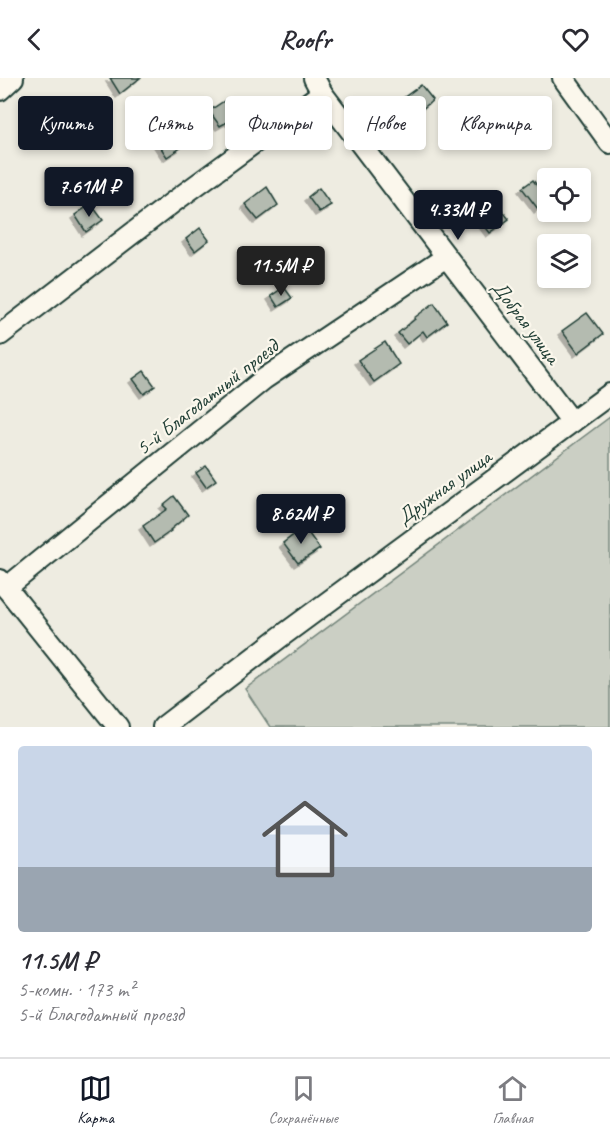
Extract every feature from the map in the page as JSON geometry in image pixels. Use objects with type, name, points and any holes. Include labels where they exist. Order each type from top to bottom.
[{"type":"street","points":[[0,90],[14,78]]},
{"type":"street","points":[[563,78],[610,143]]},
{"type":"street","points":[[0,335],[172,203],[318,85]]},
{"type":"street","name":"Добрая улица","points":[[318,85],[572,422]]},
{"type":"street","name":"5-й Благодатный проезд","points":[[3,584],[264,380],[446,257]]},
{"type":"street","name":"Дружная улица","points":[[163,727],[279,638],[610,394]]},
{"type":"street","points":[[3,584],[118,727]]},
{"type":"shaded area","points":[[610,417],[610,727],[270,727],[245,689]]},
{"type":"building","points":[[110,78],[140,78],[120,94]]},
{"type":"building","points":[[421,85],[433,100],[426,106],[426,96],[406,96]]},
{"type":"building","points":[[225,100],[225,123],[220,126],[213,116],[213,108]]},
{"type":"building","points":[[162,150],[178,150],[167,157]]},
{"type":"building","points":[[533,180],[537,186],[537,208],[522,188]]},
{"type":"building","points":[[267,187],[278,205],[258,220],[245,204]]},
{"type":"building","points":[[319,188],[331,205],[319,212],[308,197]]},
{"type":"building","points":[[489,194],[509,219],[490,233],[472,209]]},
{"type":"building","points":[[91,204],[103,220],[86,232],[75,215]]},
{"type":"building","points":[[200,228],[209,240],[195,251],[186,239]]},
{"type":"building","points":[[284,287],[292,298],[278,307],[271,296]]},
{"type":"building","points":[[434,303],[447,322],[427,337],[423,331],[407,344],[398,333]]},
{"type":"building","points":[[587,313],[603,334],[578,353],[562,331]]},
{"type":"building","points":[[385,342],[399,364],[374,382],[358,360]]},
{"type":"building","points":[[144,371],[155,386],[144,394],[133,379]]},
{"type":"building","points":[[206,466],[216,480],[206,487],[196,473]]},
{"type":"building","points":[[174,496],[188,515],[154,543],[143,526],[167,509],[163,505]]},
{"type":"building","points":[[304,527],[320,549],[298,563],[283,543]]}]
